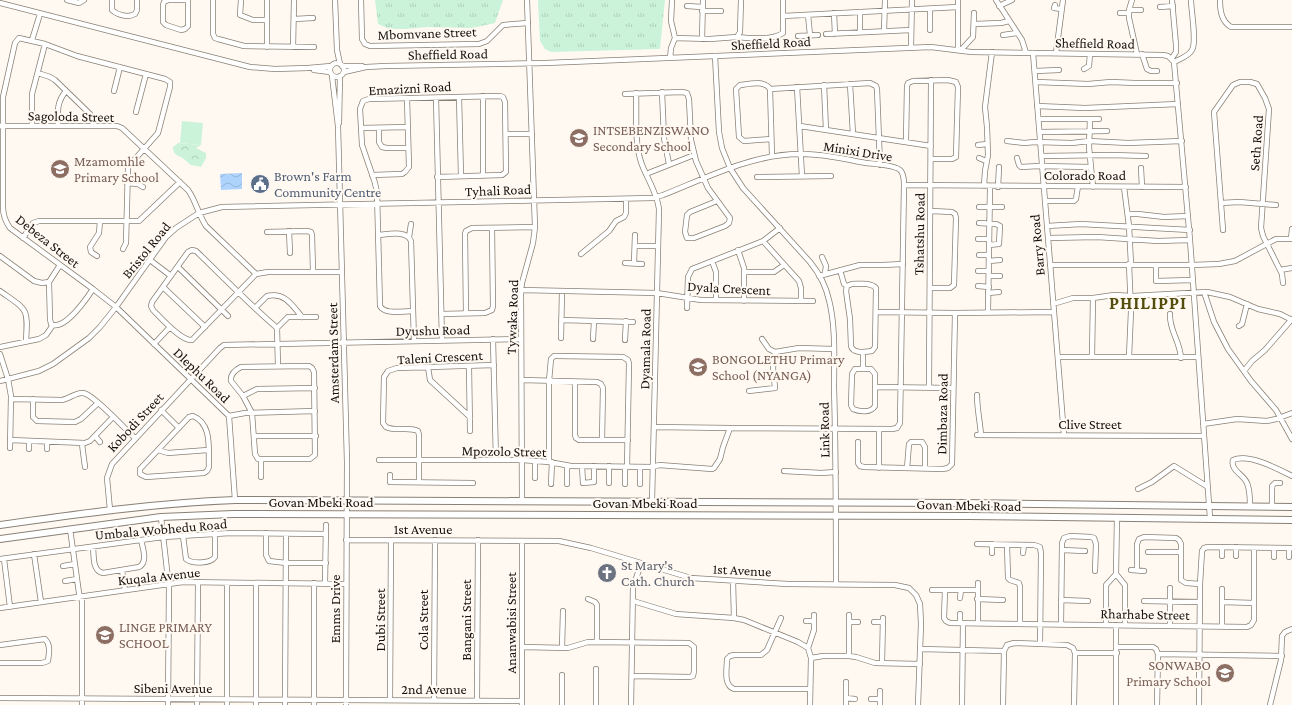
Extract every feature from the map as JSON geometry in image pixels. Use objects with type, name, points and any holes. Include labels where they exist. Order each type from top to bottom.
[{"type":"main road","name":"Govan Mbeki Road","points":[[0,525],[110,510],[181,503],[235,500],[1209,505],[1292,507]]},
{"type":"main road","name":"Govan Mbeki Road","points":[[0,539],[161,517],[233,514],[1117,517],[1292,520]]},
{"type":"street","points":[[67,0],[79,3],[84,0]]},
{"type":"street","points":[[112,0],[112,10],[115,13],[127,16],[135,14],[137,10],[137,0]]},
{"type":"street","points":[[168,0],[188,0],[188,26],[185,30],[166,26],[163,22],[164,2],[168,0]]},
{"type":"street","points":[[213,0],[213,34],[215,38],[244,46],[314,47]]},
{"type":"street","points":[[241,0],[240,15],[253,20],[267,20]]},
{"type":"street","points":[[266,47],[267,0]]},
{"type":"street","points":[[293,47],[294,0]]},
{"type":"street","points":[[335,0],[337,50],[342,74],[338,126]]},
{"type":"street","name":"Mbomvane Street","points":[[361,0],[362,39],[365,44],[370,46],[479,44],[487,41],[503,25],[528,23]]},
{"type":"street","name":"Tywaka Road","points":[[522,501],[521,290],[533,243],[535,227],[527,0]]},
{"type":"street","points":[[670,58],[670,48],[675,38],[671,21],[672,0]]},
{"type":"street","points":[[702,0],[702,39]]},
{"type":"street","points":[[737,37],[740,30],[741,0]]},
{"type":"street","points":[[675,38],[765,38],[778,36],[784,32],[783,0]]},
{"type":"street","points":[[884,31],[885,0]]},
{"type":"street","points":[[911,47],[912,0]]},
{"type":"street","points":[[958,0],[960,50]]},
{"type":"street","points":[[996,0],[1023,43],[1026,52]]},
{"type":"street","points":[[999,6],[1012,0]]},
{"type":"street","points":[[1056,53],[1063,0]]},
{"type":"street","points":[[1132,0],[1129,12],[1131,28],[1140,54],[1147,69],[1157,71]]},
{"type":"street","points":[[1172,0],[1176,45],[1176,52],[1173,60],[1177,83],[1190,230],[1210,518]]},
{"type":"street","points":[[1173,60],[1189,54],[1193,49],[1194,35],[1191,0]]},
{"type":"street","points":[[1220,0],[1222,17],[1227,25],[1231,27],[1292,27]]},
{"type":"street","points":[[0,3],[250,67],[275,69],[308,68],[332,65]]},
{"type":"street","points":[[1055,5],[1054,8],[1062,9]]},
{"type":"street","points":[[687,6],[721,11]]},
{"type":"street","points":[[1160,7],[1173,6]]},
{"type":"street","points":[[783,16],[958,7]]},
{"type":"street","points":[[930,9],[930,30]]},
{"type":"street","points":[[1120,13],[1141,10]]},
{"type":"street","points":[[860,12],[860,32]]},
{"type":"street","points":[[834,13],[835,34]]},
{"type":"street","points":[[960,50],[971,40],[973,34],[974,13]]},
{"type":"street","points":[[40,14],[32,40],[77,56],[165,79],[170,82],[158,133],[128,166],[126,243],[123,249]]},
{"type":"street","points":[[808,14],[810,35]]},
{"type":"street","points":[[294,19],[313,18]]},
{"type":"street","points":[[974,24],[1001,23],[1009,21]]},
{"type":"street","points":[[826,34],[911,30]]},
{"type":"street","points":[[1003,35],[1017,33]]},
{"type":"street","points":[[798,36],[818,35]]},
{"type":"street","name":"Debeza Street","points":[[32,40],[19,38],[15,43],[3,92],[1,126],[3,214],[6,223],[10,228],[116,307]]},
{"type":"street","points":[[32,126],[32,94],[45,44]]},
{"type":"street","name":"Sheffield Road","points":[[332,65],[366,67],[530,63],[911,47],[931,47],[972,52],[1163,55],[1173,60]]},
{"type":"street","points":[[337,50],[332,65],[331,74],[338,126]]},
{"type":"street","points":[[988,312],[990,207],[987,187],[986,161],[988,155],[985,111],[992,52]]},
{"type":"street","name":"Barry Road","points":[[1033,53],[1064,435]]},
{"type":"street","points":[[1084,70],[1089,66],[1090,54]]},
{"type":"street","name":"Link Road","points":[[715,56],[719,132],[722,148],[730,168],[743,188],[810,262],[826,289],[830,306],[832,317],[836,472],[836,583]]},
{"type":"street","points":[[114,91],[120,67]]},
{"type":"street","name":"Sheffield Road","points":[[331,74],[342,74],[366,67]]},
{"type":"street","points":[[308,68],[331,74]]},
{"type":"street","points":[[1035,71],[1058,70]]},
{"type":"street","points":[[38,73],[52,78],[66,91],[92,116],[94,126]]},
{"type":"street","points":[[136,112],[146,74]]},
{"type":"street","points":[[906,142],[908,83],[913,81],[931,80],[953,80],[956,82],[958,87],[956,157],[952,159],[931,159]]},
{"type":"street","name":"Tshatshu Road","points":[[928,387],[931,211],[931,80]]},
{"type":"street","points":[[1036,82],[1088,84],[1114,82],[1134,84],[1177,83]]},
{"type":"street","name":"Seth Road","points":[[1223,230],[1214,112],[1216,107],[1235,84],[1240,82],[1250,82],[1255,83],[1258,86],[1268,104],[1269,109],[1261,228],[1280,270],[1283,283]]},
{"type":"street","points":[[770,89],[797,86],[870,83],[876,86],[880,165]]},
{"type":"street","points":[[771,139],[744,141],[739,137],[737,86],[764,84],[770,89],[772,156]]},
{"type":"street","points":[[850,84],[853,134]]},
{"type":"street","points":[[824,85],[826,130]]},
{"type":"street","points":[[797,86],[802,176]]},
{"type":"street","points":[[58,126],[59,102],[66,91]]},
{"type":"street","points":[[662,92],[664,138],[669,164]]},
{"type":"street","points":[[625,94],[662,92],[687,93],[691,140],[694,155],[703,179],[717,202],[729,216],[729,223],[694,238],[689,238],[685,234],[685,221],[687,215],[690,212],[717,202]]},
{"type":"street","name":"Dyamala Road","points":[[636,93],[638,149],[659,209],[652,502]]},
{"type":"street","points":[[482,96],[483,176]]},
{"type":"street","name":"Emazizni Road","points":[[413,311],[386,311],[380,306],[377,189],[363,148],[360,109],[363,101],[369,99],[500,96],[504,99],[506,134]]},
{"type":"street","points":[[459,97],[461,176]]},
{"type":"street","points":[[372,175],[399,174],[405,172],[409,167],[407,98]]},
{"type":"street","points":[[436,98],[442,340]]},
{"type":"street","points":[[1038,106],[1085,108],[1178,104]]},
{"type":"street","points":[[1038,118],[1099,119]]},
{"type":"street","points":[[1090,118],[1089,141],[1093,186]]},
{"type":"street","name":"Sagoloda Street","points":[[1,126],[117,126],[122,128],[180,182],[191,194],[198,213],[209,229],[256,274]]},
{"type":"street","name":"Amsterdam Street","points":[[338,126],[347,514]]},
{"type":"street","points":[[800,126],[931,146]]},
{"type":"street","points":[[361,128],[408,127]]},
{"type":"street","points":[[379,128],[379,142],[382,147],[408,148]]},
{"type":"street","points":[[1040,132],[1107,131]]},
{"type":"street","points":[[437,177],[502,175],[506,172],[506,134],[532,134]]},
{"type":"street","points":[[1007,141],[1022,143],[1089,141],[1128,143],[1182,141]]},
{"type":"street","points":[[978,146],[987,144]]},
{"type":"street","name":"Minixi Drive","points":[[656,198],[730,168],[772,156],[801,154],[900,169],[903,174],[904,185],[902,387],[900,423],[897,428],[879,429]]},
{"type":"street","points":[[646,174],[694,155]]},
{"type":"street","points":[[1042,156],[1146,156]]},
{"type":"street","points":[[979,158],[986,161]]},
{"type":"street","points":[[1017,158],[1021,167],[1091,167]]},
{"type":"street","points":[[998,187],[999,167]]},
{"type":"street","points":[[1141,168],[1142,187]]},
{"type":"street","points":[[757,177],[831,176]]},
{"type":"street","points":[[23,238],[37,221],[136,222],[142,220],[180,182]]},
{"type":"street","points":[[127,183],[138,184],[143,187]]},
{"type":"street","name":"Colorado Road","points":[[904,185],[987,187],[1186,187]]},
{"type":"street","points":[[1045,201],[1074,201],[1078,186]]},
{"type":"street","points":[[1124,187],[1129,226],[1131,312],[1129,358]]},
{"type":"street","name":"Tyhali Road","points":[[340,205],[656,198]]},
{"type":"street","points":[[581,254],[609,231],[616,221],[624,217],[626,213],[626,199]]},
{"type":"street","points":[[1221,203],[1239,202],[1276,205]]},
{"type":"street","name":"Bristol Road","points":[[0,381],[36,373],[53,364],[92,336],[116,307],[166,238],[176,228],[198,213],[222,207],[340,205]]},
{"type":"street","points":[[979,207],[1002,208]]},
{"type":"street","points":[[930,288],[950,288],[954,285],[956,218],[955,214],[952,212],[931,211]]},
{"type":"street","points":[[1128,214],[1164,217],[1188,216]]},
{"type":"street","points":[[97,256],[91,252],[90,247],[99,233],[100,221]]},
{"type":"street","points":[[978,223],[998,224],[1000,227],[999,243],[996,245],[989,245]]},
{"type":"street","points":[[411,224],[410,237],[414,341]]},
{"type":"street","points":[[1047,226],[1081,224],[1190,230]]},
{"type":"street","points":[[466,313],[466,233],[468,229],[535,227]]},
{"type":"street","points":[[441,314],[488,313],[492,308],[492,228]]},
{"type":"street","points":[[687,308],[688,277],[690,271],[763,241],[780,228]]},
{"type":"street","points":[[1050,265],[1192,265],[1229,262],[1276,239],[1292,239],[1292,229]]},
{"type":"street","points":[[289,231],[290,253]]},
{"type":"street","points":[[266,232],[311,232],[313,272]]},
{"type":"street","points":[[379,235],[405,234],[410,237]]},
{"type":"street","points":[[634,263],[635,235]]},
{"type":"street","points":[[1048,238],[1097,238],[1164,241],[1190,240]]},
{"type":"street","points":[[978,239],[989,239]]},
{"type":"street","points":[[763,241],[800,283],[801,301]]},
{"type":"street","points":[[635,246],[658,246]]},
{"type":"street","points":[[278,366],[277,328],[255,308],[239,292],[196,252],[192,250],[188,252],[152,302],[151,306],[153,310],[170,327],[188,341],[192,340],[239,292],[256,274],[268,272],[342,272]]},
{"type":"street","points":[[738,250],[745,272],[744,300]]},
{"type":"street","points":[[979,255],[989,255]]},
{"type":"street","points":[[0,256],[34,281],[42,283],[49,282]]},
{"type":"street","points":[[822,257],[826,266],[825,273]]},
{"type":"street","points":[[150,260],[171,276]]},
{"type":"street","points":[[989,261],[1000,260]]},
{"type":"street","points":[[712,261],[716,272],[716,300]]},
{"type":"street","points":[[625,263],[642,264]]},
{"type":"street","points":[[819,276],[825,273],[860,265],[883,266],[903,264]]},
{"type":"street","points":[[53,325],[50,319],[49,282],[60,265]]},
{"type":"street","points":[[745,272],[774,272],[784,265]]},
{"type":"street","points":[[1156,265],[1156,281],[1193,280]]},
{"type":"street","points":[[178,267],[228,316]]},
{"type":"street","points":[[1280,270],[1292,268]]},
{"type":"street","points":[[840,270],[844,284],[847,286],[846,291],[850,320],[850,346],[855,351],[872,351],[875,347],[876,288],[873,285],[852,284],[847,286]]},
{"type":"street","points":[[978,271],[989,271]]},
{"type":"street","points":[[989,276],[1000,276]]},
{"type":"street","points":[[978,286],[989,287]]},
{"type":"street","points":[[163,287],[205,327]]},
{"type":"street","points":[[53,325],[58,325],[76,312],[93,289]]},
{"type":"street","name":"Dyala Crescent","points":[[521,290],[657,293],[687,298],[716,300],[813,301]]},
{"type":"street","points":[[0,291],[20,305],[26,312],[26,341]]},
{"type":"street","points":[[561,338],[562,291]]},
{"type":"street","points":[[988,293],[999,292]]},
{"type":"street","points":[[1053,304],[1073,298],[1204,292],[1217,293],[1258,309],[1280,314],[1292,319],[1244,371]]},
{"type":"street","points":[[1204,292],[1218,330],[1230,353],[1281,418],[1292,439]]},
{"type":"street","points":[[255,308],[267,296],[281,296],[302,317]]},
{"type":"street","points":[[1092,357],[1094,298]]},
{"type":"street","points":[[1239,326],[1242,324],[1246,304]]},
{"type":"street","name":"Dlephu Road","points":[[116,307],[229,416],[235,500]]},
{"type":"street","points":[[876,312],[1054,312]]},
{"type":"street","name":"Dimbaza Road","points":[[858,442],[858,463],[864,468],[946,468],[952,464],[954,313]]},
{"type":"street","points":[[1170,314],[1170,326],[1175,334],[1180,358]]},
{"type":"street","points":[[277,328],[288,317],[316,317]]},
{"type":"street","points":[[561,320],[633,322]]},
{"type":"street","points":[[593,339],[594,321]]},
{"type":"street","points":[[625,340],[626,322]]},
{"type":"street","points":[[0,348],[43,337],[48,333],[53,325]]},
{"type":"street","points":[[154,344],[170,327]]},
{"type":"street","points":[[762,338],[769,349],[775,352],[799,348],[833,349]]},
{"type":"street","points":[[493,339],[496,460]]},
{"type":"street","name":"Dyushu Road","points":[[278,343],[521,339]]},
{"type":"street","name":"Kobodi Street","points":[[110,510],[108,478],[109,469],[134,438],[224,345],[278,343]]},
{"type":"street","points":[[749,391],[774,388],[773,368],[775,352]]},
{"type":"street","points":[[863,369],[864,352]]},
{"type":"street","points":[[0,354],[8,379],[11,399],[10,448]]},
{"type":"street","points":[[551,484],[549,381],[550,361],[554,356],[623,357],[628,360],[628,440],[625,484]]},
{"type":"street","points":[[1058,357],[1198,357]]},
{"type":"street","name":"Taleni Crescent","points":[[420,460],[418,431],[414,429],[390,429],[386,427],[384,423],[384,377],[388,371],[397,368],[494,365]]},
{"type":"street","points":[[309,366],[314,372],[315,388],[315,455],[312,458],[261,460],[256,456],[252,413],[243,396],[231,381],[234,371],[241,367],[309,366]]},
{"type":"street","points":[[469,366],[470,431]]},
{"type":"street","points":[[428,367],[430,380],[470,417]]},
{"type":"street","points":[[855,369],[871,369],[874,371],[875,387],[875,406],[873,409],[870,411],[857,411],[853,409],[851,406],[852,374],[855,369]]},
{"type":"street","points":[[522,380],[597,382],[601,384],[603,388],[602,440]]},
{"type":"street","points":[[575,382],[576,438],[580,440],[628,440]]},
{"type":"street","points":[[875,387],[953,388]]},
{"type":"street","points":[[243,396],[257,389],[315,388]]},
{"type":"street","points":[[11,399],[62,400],[83,393],[90,396],[98,403],[134,438]]},
{"type":"street","name":"Clive Street","points":[[977,395],[977,411],[980,422],[979,435],[1204,436]]},
{"type":"street","points":[[33,399],[33,417],[37,421],[78,421],[98,403]]},
{"type":"street","points":[[161,410],[179,428]]},
{"type":"street","points":[[229,416],[252,413],[315,411]]},
{"type":"street","points":[[1203,424],[1237,419],[1267,421],[1281,418],[1292,413]]},
{"type":"street","points":[[10,440],[82,444],[88,442],[95,436],[113,417]]},
{"type":"street","points":[[189,417],[197,417],[205,425],[208,433],[209,467],[204,473],[143,476],[139,473],[140,469],[158,450],[189,417]]},
{"type":"street","points":[[654,427],[879,429],[879,468]]},
{"type":"street","name":"Mpozolo Street","points":[[379,460],[522,460],[550,462],[567,466],[653,467],[664,465],[714,468],[720,459],[730,428]]},
{"type":"street","points":[[95,436],[100,442]]},
{"type":"street","points":[[254,436],[316,436]]},
{"type":"street","points":[[29,442],[29,449]]},
{"type":"street","points":[[47,442],[47,449]]},
{"type":"street","points":[[907,468],[909,444],[911,442],[922,442],[925,447],[925,468]]},
{"type":"street","points":[[82,444],[85,467]]},
{"type":"street","points":[[158,450],[168,453],[208,450]]},
{"type":"street","points":[[1250,506],[1247,483],[1235,468],[1232,463],[1233,460],[1238,458],[1255,460],[1292,476]]},
{"type":"street","points":[[261,460],[261,477]]},
{"type":"street","points":[[420,460],[420,482]]},
{"type":"street","points":[[535,461],[535,478]]},
{"type":"street","points":[[567,466],[567,484]]},
{"type":"street","points":[[582,466],[583,482],[594,482],[594,466]]},
{"type":"street","points":[[609,466],[609,483]]},
{"type":"street","points":[[1138,489],[1152,482],[1174,466],[1208,487]]},
{"type":"street","points":[[640,467],[640,484]]},
{"type":"street","points":[[784,471],[820,473],[836,472]]},
{"type":"street","points":[[390,475],[390,482],[473,483]]},
{"type":"street","points":[[1272,506],[1272,486],[1275,483],[1280,483]]},
{"type":"street","name":"Emms Drive","points":[[346,705],[347,514]]},
{"type":"street","points":[[161,517],[168,584],[168,705]]},
{"type":"street","points":[[1117,517],[1116,574],[1124,583],[1126,589],[1125,625]]},
{"type":"street","points":[[325,584],[326,524]]},
{"type":"street","points":[[70,529],[72,549],[82,602],[82,705]]},
{"type":"street","points":[[266,533],[267,559],[271,562],[326,562]]},
{"type":"street","name":"Umbala Wobhedu Road","points":[[2,559],[163,537],[266,533],[326,534]]},
{"type":"street","points":[[183,536],[186,559],[190,561],[209,562],[214,559],[215,556],[215,534]]},
{"type":"street","points":[[285,705],[286,534]]},
{"type":"street","points":[[1061,624],[1062,550],[1063,540],[1066,537],[1091,536],[1094,538],[1096,544],[1096,571]]},
{"type":"street","points":[[1137,570],[1138,541],[1142,538],[1178,538],[1181,542],[1181,580],[1186,584],[1200,584]]},
{"type":"street","points":[[93,546],[97,570],[103,572],[122,570],[143,565],[144,561],[141,540]]},
{"type":"street","name":"1st Avenue","points":[[346,540],[559,541],[691,578],[788,584],[836,583],[895,585],[909,588],[916,595],[920,604],[920,650]]},
{"type":"street","name":"Dubi Street","points":[[390,700],[391,540]]},
{"type":"street","name":"Cola Street","points":[[434,700],[435,540]]},
{"type":"street","name":"Bangani Street","points":[[477,700],[478,540]]},
{"type":"street","name":"Ananwabisi Street","points":[[522,541],[522,703]]},
{"type":"street","points":[[977,544],[1037,545],[1041,550],[1040,644]]},
{"type":"street","points":[[992,544],[992,553]]},
{"type":"street","points":[[1007,544],[1008,578],[1019,583],[1020,587],[1020,624]]},
{"type":"street","points":[[1023,553],[1024,545]]},
{"type":"street","points":[[1199,705],[1200,584],[1202,551],[1204,548],[1208,547],[1290,548],[1289,557]]},
{"type":"street","points":[[1222,547],[1222,556]]},
{"type":"street","points":[[1236,547],[1236,556]]},
{"type":"street","name":"Rharhabe Street","points":[[945,590],[944,618],[948,623],[1247,627],[1251,625],[1254,620],[1254,548]]},
{"type":"street","points":[[1274,548],[1274,557]]},
{"type":"street","points":[[1062,550],[1084,550]]},
{"type":"street","points":[[1148,552],[1181,552]]},
{"type":"street","points":[[34,554],[41,602]]},
{"type":"street","points":[[2,559],[10,607]]},
{"type":"street","points":[[63,566],[75,564]]},
{"type":"street","points":[[632,705],[633,587],[641,564]]},
{"type":"street","points":[[122,570],[124,590]]},
{"type":"street","points":[[1131,570],[1144,571]]},
{"type":"street","points":[[1106,625],[1106,586],[1116,574]]},
{"type":"street","points":[[65,581],[77,579]]},
{"type":"street","points":[[733,580],[734,618]]},
{"type":"street","points":[[1107,583],[1116,581],[1124,583]]},
{"type":"street","points":[[197,705],[198,582]]},
{"type":"street","name":"Kuqala Avenue","points":[[0,608],[168,584],[198,582],[346,584]]},
{"type":"street","points":[[227,583],[227,705]]},
{"type":"street","points":[[256,583],[256,705]]},
{"type":"street","points":[[314,583],[314,705]]},
{"type":"street","points":[[978,583],[978,623]]},
{"type":"street","points":[[1170,588],[1170,626]]},
{"type":"street","points":[[1222,589],[1222,626]]},
{"type":"street","points":[[932,590],[978,590]]},
{"type":"street","points":[[960,598],[961,590]]},
{"type":"street","points":[[588,599],[595,602],[597,605],[597,642]]},
{"type":"street","points":[[978,599],[1003,600]]},
{"type":"street","points":[[1061,600],[1088,601]]},
{"type":"street","points":[[633,601],[676,614],[744,620],[798,642],[808,648]]},
{"type":"street","points":[[1144,601],[1200,602]]},
{"type":"street","points":[[1222,602],[1254,603]]},
{"type":"street","points":[[562,648],[563,611]]},
{"type":"street","points":[[960,614],[962,623],[963,651],[962,705]]},
{"type":"street","points":[[810,705],[811,658],[808,648],[814,630],[814,615]]},
{"type":"street","points":[[849,615],[849,656]]},
{"type":"street","points":[[781,618],[765,653],[761,655],[730,656],[727,660],[726,682],[734,689],[810,689]]},
{"type":"street","points":[[874,622],[883,620],[882,663]]},
{"type":"street","points":[[806,621],[814,622]]},
{"type":"street","points":[[849,622],[858,622]]},
{"type":"street","points":[[1116,625],[1116,705]]},
{"type":"street","points":[[1270,705],[1282,656],[1282,636],[1285,632],[1292,629]]},
{"type":"street","points":[[0,645],[45,639],[49,644],[50,649],[48,661],[42,663],[0,663]]},
{"type":"street","points":[[522,648],[562,648],[572,647],[588,642],[632,642],[689,643],[693,645],[695,649],[694,673],[690,677],[632,676]]},
{"type":"street","points":[[1003,705],[1004,652],[1010,644],[1067,645],[1073,648],[1075,653],[1074,705]]},
{"type":"street","points":[[1117,646],[1155,648],[1158,654],[1157,705]]},
{"type":"street","points":[[918,705],[920,650],[1004,652]]},
{"type":"street","points":[[1075,653],[1117,653]]},
{"type":"street","points":[[1158,654],[1282,656]]},
{"type":"street","points":[[811,658],[823,656],[849,656],[870,662],[920,664]]},
{"type":"street","points":[[596,669],[596,705]]},
{"type":"street","points":[[562,675],[562,705]]},
{"type":"street","points":[[846,682],[846,705]]},
{"type":"street","points":[[880,691],[880,705]]},
{"type":"street","name":"Sibeni Avenue","points":[[0,698],[346,699]]},
{"type":"street","points":[[846,698],[855,698]]},
{"type":"street","points":[[110,699],[110,705]]},
{"type":"street","points":[[139,699],[139,705]]},
{"type":"street","name":"2nd Avenue","points":[[346,699],[477,700],[522,703]]},
{"type":"street","points":[[871,699],[880,699]]},
{"type":"green space","points":[[375,0],[503,0],[495,23],[472,28],[428,27],[389,29],[378,24]]},
{"type":"green space","points":[[538,0],[665,0],[660,49],[551,52],[545,49],[540,41]]},
{"type":"green space","points":[[182,121],[203,123],[201,145],[180,143]]},
{"type":"green space","points":[[178,143],[201,145],[196,148],[206,153],[206,158],[201,167],[191,165],[174,153],[173,147]]},
{"type":"water","points":[[242,173],[242,189],[221,190],[220,174]]},
{"type":"place","name":"INTSEBENZISWANO Secondary School","points":[[579,138]]},
{"type":"place","name":"Mzamomhle Primary School","points":[[60,169]]},
{"type":"place","name":"Brown's Farm Community Centre","points":[[260,184]]},
{"type":"place","name":"BONGOLETHU Primary School (NYANGA)","points":[[698,367]]},
{"type":"place","name":"St Mary's Cath. Church","points":[[607,573]]},
{"type":"place","name":"LINGE PRIMARY SCHOOL","points":[[105,635]]},
{"type":"place","name":"SONWABO Primary School","points":[[1225,673]]},
{"type":"district","name":"PHILIPPI","points":[[1148,303]]}]
